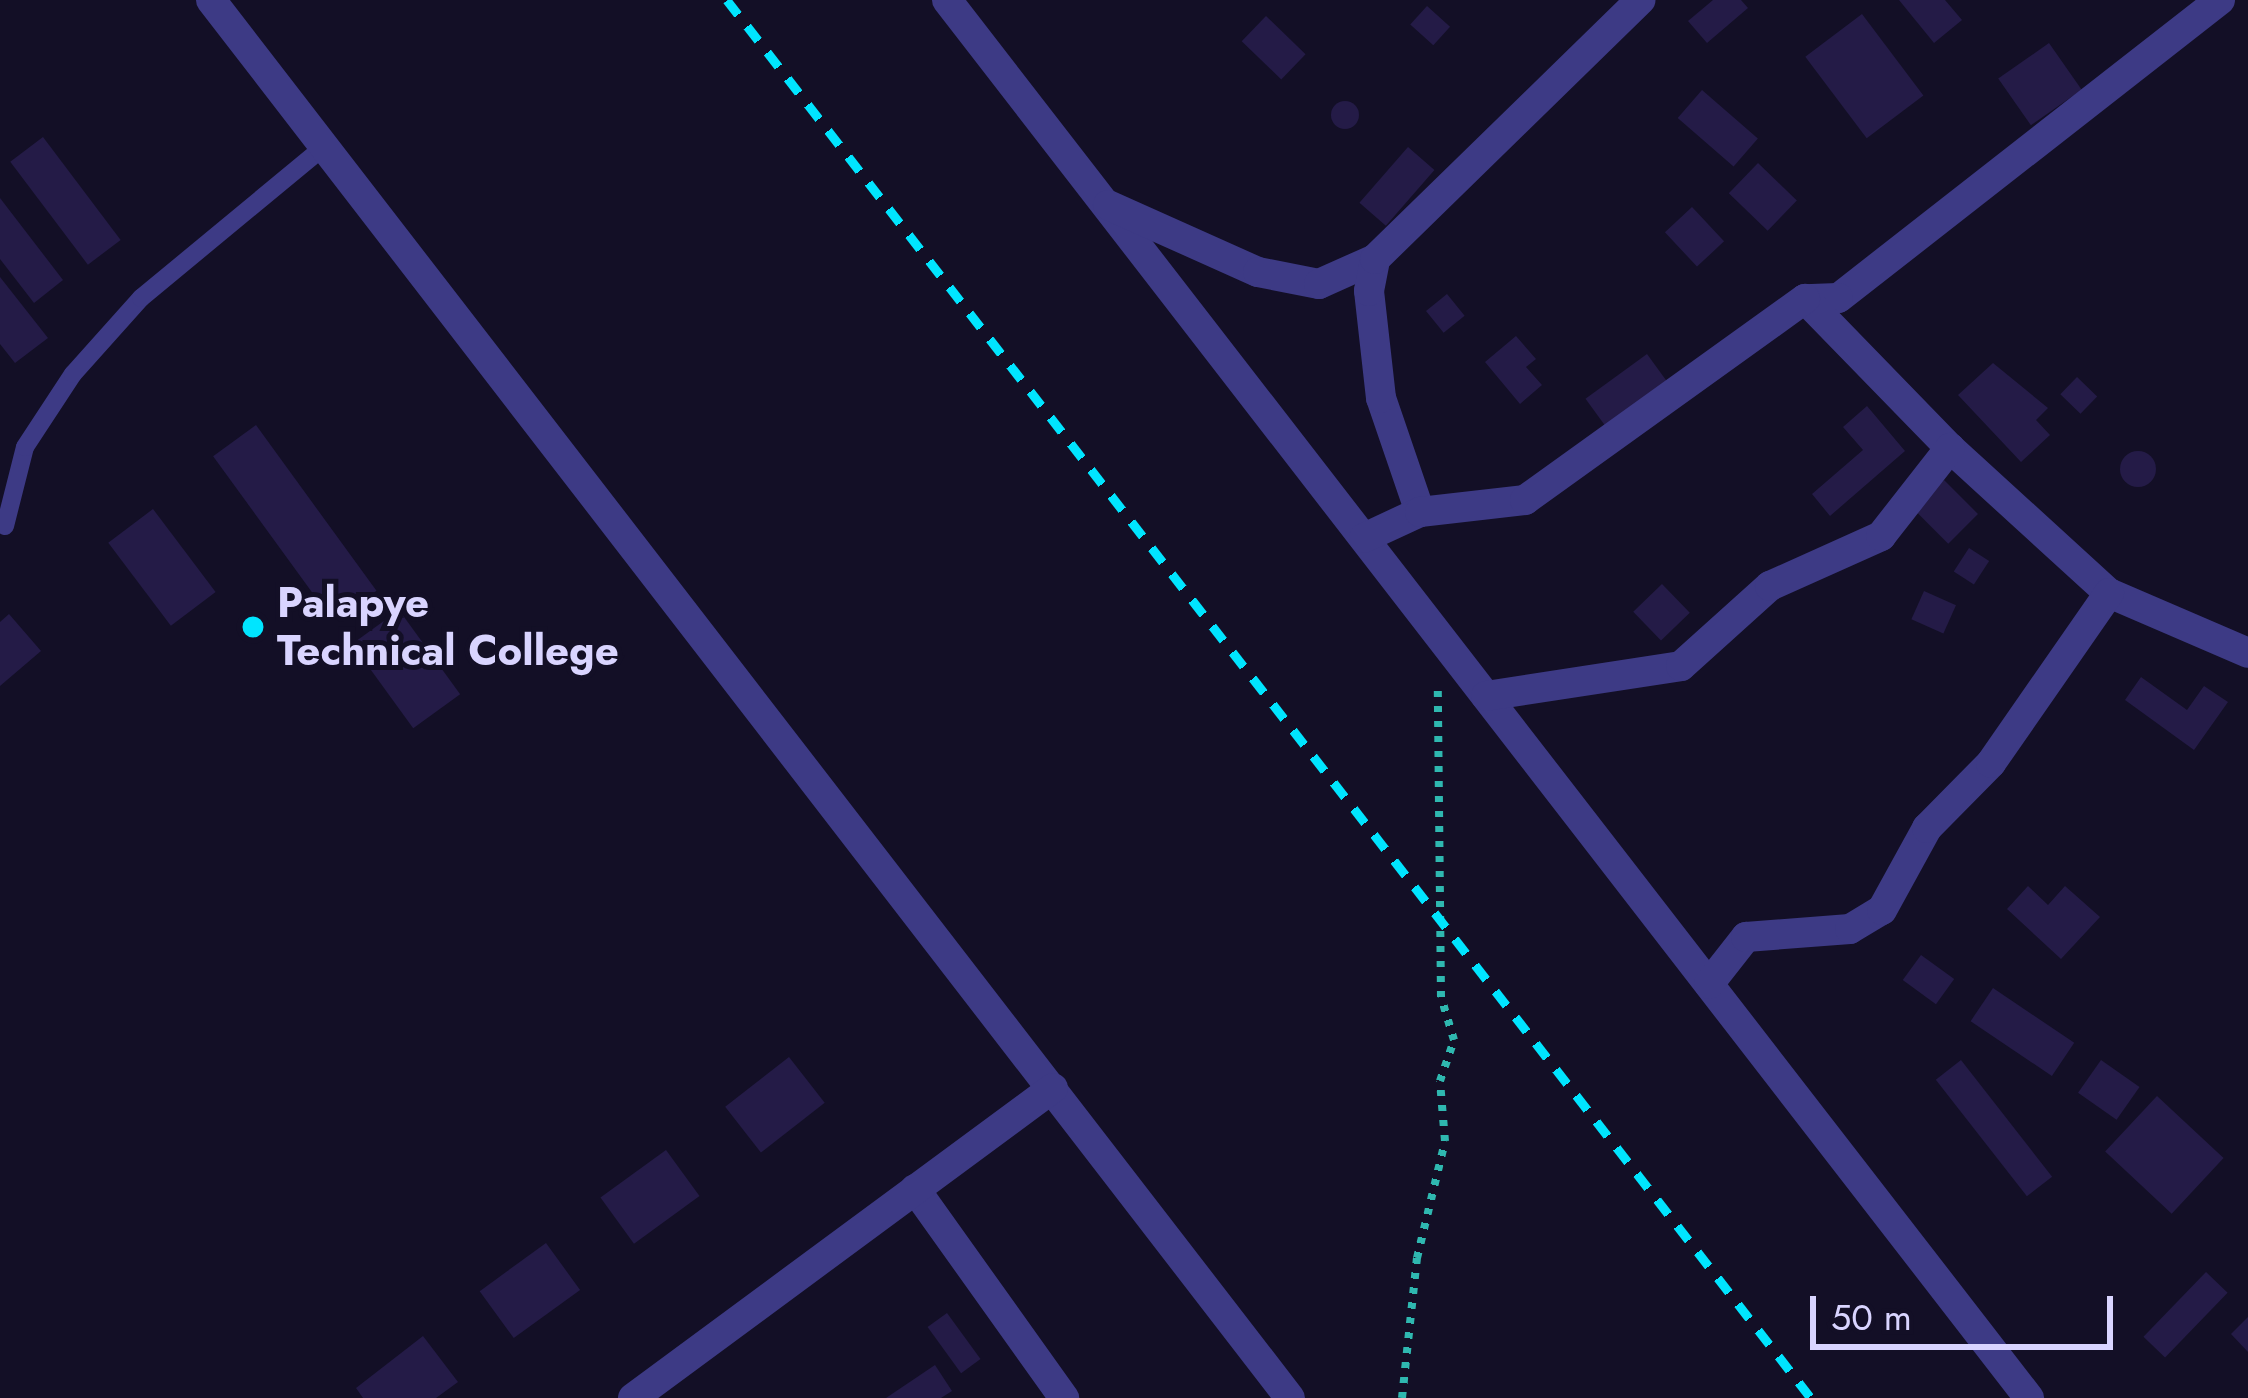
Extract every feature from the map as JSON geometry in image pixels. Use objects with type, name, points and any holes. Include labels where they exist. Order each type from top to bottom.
[{"type":"street","points":[[211,0],[1290,1398]]},
{"type":"street","points":[[947,0],[2029,1398]]},
{"type":"street","points":[[1105,204],[1258,272],[1318,284],[1375,259],[1640,0]]},
{"type":"street","points":[[1364,538],[1420,512],[1525,500],[1804,299],[1838,298],[2220,0]]},
{"type":"street","points":[[1375,259],[1370,314],[1382,398],[1420,512]]},
{"type":"street","points":[[1804,299],[1950,448],[2109,593],[2248,653]]},
{"type":"street","points":[[1486,696],[1681,666],[1770,586],[1881,536],[1950,448]]},
{"type":"street","points":[[1709,984],[1746,937],[1850,929],[1882,910],[1927,828],[1991,763],[2109,593]]},
{"type":"street","points":[[633,1398],[1053,1088]]},
{"type":"street","points":[[915,1189],[1064,1398]]},
{"type":"lane","points":[[5,526],[25,447],[73,374],[158,283],[322,148]]},
{"type":"path","points":[[1402,1398],[1417,1258],[1445,1141],[1440,1081],[1454,1040],[1441,997],[1436,632]]},
{"type":"building","points":[[1713,0],[1741,0],[1748,8],[1707,43],[1688,21]]},
{"type":"building","points":[[1899,0],[1945,0],[1962,20],[1934,43]]},
{"type":"building","points":[[1427,6],[1450,27],[1433,45],[1410,25]]},
{"type":"building","points":[[1862,14],[1923,95],[1867,138],[1805,57]]},
{"type":"building","points":[[1266,16],[1306,54],[1281,79],[1242,41]]},
{"type":"building","points":[[2049,43],[2082,90],[2031,125],[1998,79]]},
{"type":"building","points":[[1702,90],[1758,139],[1734,166],[1678,118]]},
{"type":"building","points":[[1345,101],[1355,105],[1359,115],[1355,125],[1345,129],[1335,125],[1331,115],[1335,105]]},
{"type":"building","points":[[43,137],[121,240],[88,265],[10,162]]},
{"type":"building","points":[[1408,147],[1434,170],[1386,226],[1359,203]]},
{"type":"building","points":[[1758,163],[1797,201],[1768,231],[1729,193]]},
{"type":"building","points":[[0,198],[63,280],[34,303],[0,259]]},
{"type":"building","points":[[1692,207],[1724,241],[1697,267],[1665,232]]},
{"type":"building","points":[[0,277],[48,338],[15,363],[0,344]]},
{"type":"building","points":[[1447,294],[1465,316],[1444,333],[1426,311]]},
{"type":"building","points":[[1516,336],[1536,359],[1526,367],[1542,385],[1520,404],[1485,362]]},
{"type":"building","points":[[1647,354],[1670,386],[1608,430],[1586,399]]},
{"type":"building","points":[[1993,363],[2048,408],[2036,420],[2050,435],[2021,462],[1958,395]]},
{"type":"building","points":[[2077,377],[2097,396],[2080,414],[2060,394]]},
{"type":"building","points":[[1867,406],[1905,451],[1830,516],[1812,494],[1863,450],[1843,427]]},
{"type":"building","points":[[256,425],[376,591],[334,622],[213,456]]},
{"type":"building","points":[[2138,451],[2151,456],[2156,469],[2151,482],[2138,487],[2125,482],[2120,469],[2125,456]]},
{"type":"building","points":[[1944,480],[1978,514],[1948,544],[1914,510]]},
{"type":"building","points":[[153,509],[216,592],[171,626],[108,543]]},
{"type":"building","points":[[1969,548],[1989,561],[1974,585],[1954,571]]},
{"type":"building","points":[[1662,584],[1690,613],[1661,641],[1633,612]]},
{"type":"building","points":[[1924,591],[1956,605],[1943,634],[1911,619]]},
{"type":"building","points":[[399,610],[460,694],[413,728],[352,644]]},
{"type":"building","points":[[9,614],[41,651],[0,686],[0,622]]},
{"type":"building","points":[[2141,677],[2187,710],[2204,686],[2228,702],[2194,750],[2125,700]]},
{"type":"building","points":[[2028,886],[2048,905],[2065,886],[2100,917],[2061,959],[2007,909]]},
{"type":"building","points":[[1921,955],[1954,979],[1936,1004],[1903,980]]},
{"type":"building","points":[[1993,988],[2074,1043],[2052,1076],[1971,1021]]},
{"type":"building","points":[[789,1057],[825,1103],[761,1153],[725,1107]]},
{"type":"building","points":[[1961,1060],[2052,1177],[2027,1196],[1936,1080]]},
{"type":"building","points":[[2101,1060],[2140,1087],[2117,1120],[2078,1093]]},
{"type":"building","points":[[2157,1096],[2224,1158],[2172,1214],[2105,1152]]},
{"type":"building","points":[[666,1150],[700,1196],[634,1244],[600,1198]]},
{"type":"building","points":[[546,1243],[580,1290],[514,1338],[480,1291]]},
{"type":"building","points":[[2206,1272],[2228,1293],[2165,1358],[2143,1337]]},
{"type":"building","points":[[947,1313],[981,1359],[961,1373],[928,1327]]},
{"type":"building","points":[[2248,1317],[2248,1352],[2231,1334]]},
{"type":"building","points":[[423,1336],[458,1382],[436,1398],[363,1398],[356,1388]]},
{"type":"building","points":[[935,1365],[952,1391],[941,1398],[886,1398]]},
{"type":"railway","points":[[727,0],[1811,1398]]},
{"type":"place","name":"Palapye Technical College","points":[[253,627]]}]
